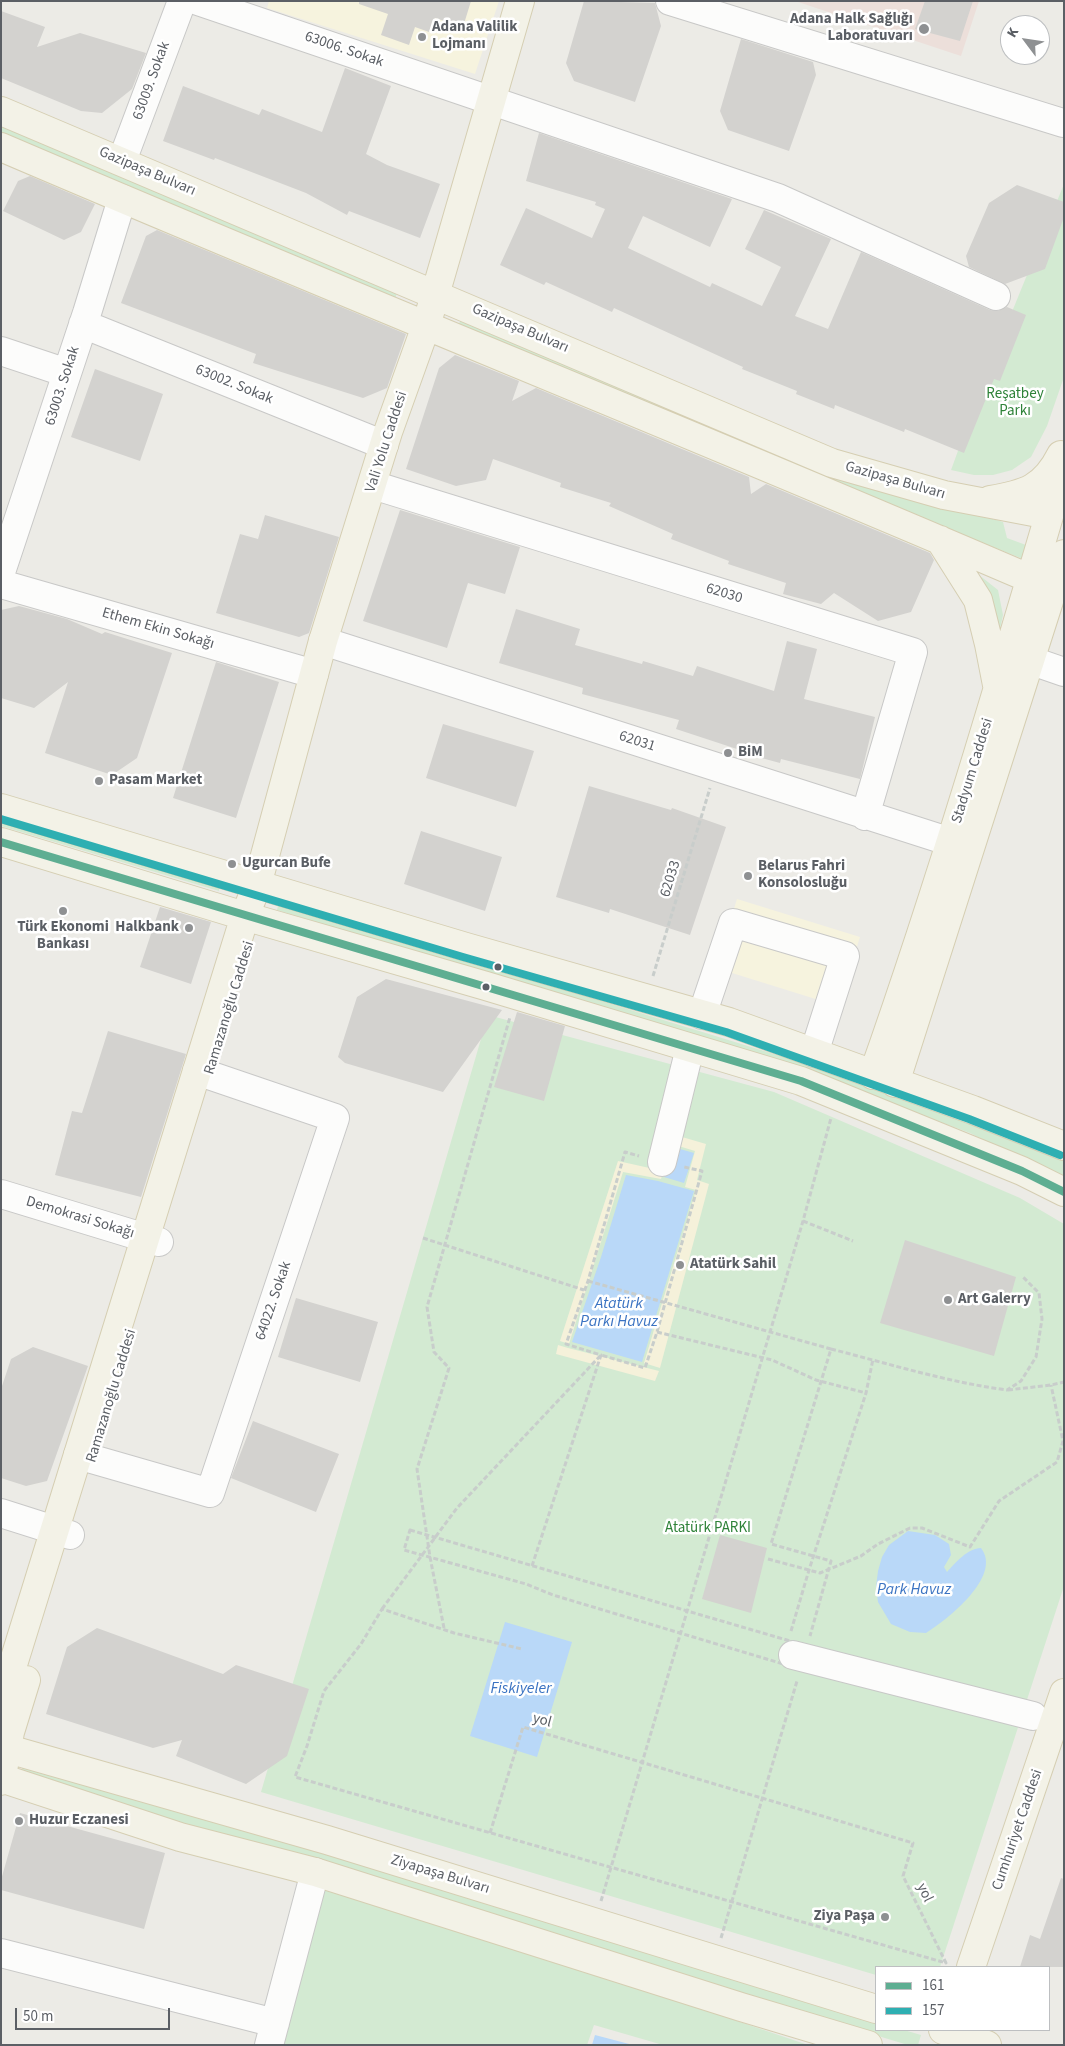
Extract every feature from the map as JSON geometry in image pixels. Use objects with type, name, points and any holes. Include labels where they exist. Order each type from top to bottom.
[{"type":"main road","name":"Vali Yolu Caddesi","points":[[257,885],[323,641],[384,445],[426,326],[520,1]]},
{"type":"main road","name":"Gazipaşa Bulvarı","points":[[1,111],[832,463],[944,495],[1049,515]]},
{"type":"main road","name":"Gazipaşa Bulvarı","points":[[1,147],[1031,579]]},
{"type":"main road","points":[[980,502],[1012,496],[1034,488],[1052,472],[1064,449]]},
{"type":"main road","name":"Stadyum Caddesi","points":[[884,1079],[951,842],[997,690],[1020,657],[1031,579],[1064,465]]},
{"type":"main road","points":[[940,540],[978,600],[989,644],[997,690]]},
{"type":"main road","points":[[884,1079],[1020,657],[1064,554]]},
{"type":"main road","points":[[1,808],[257,885],[729,1022],[973,1110],[1064,1146]]},
{"type":"main road","points":[[1,842],[801,1081],[987,1156],[1064,1192]]},
{"type":"main road","name":"Ramazanoğlu Caddesi","points":[[1,1703],[62,1532],[251,918],[257,885]]},
{"type":"main road","name":"Ramazanoğlu Caddesi","points":[[1,1779],[4,1748],[10,1732],[62,1532]]},
{"type":"main road","name":"Cumhuriyet Caddesi","points":[[972,1966],[1064,1693]]},
{"type":"main road","name":"Ziyapaşa Bulvarı","points":[[4,1748],[327,1840],[875,2009]]},
{"type":"main road","points":[[1,1779],[180,1837],[315,1872],[741,2007],[868,2045]]},
{"type":"main road","points":[[947,2034],[987,2045]]},
{"type":"street","name":"63009. Sokak","points":[[122,161],[182,1]]},
{"type":"street","name":"63006. Sokak","points":[[198,1],[778,198],[996,296]]},
{"type":"street","points":[[670,1],[1063,123]]},
{"type":"street","name":"63003. Sokak","points":[[1,572],[122,199]]},
{"type":"street","name":"63002. Sokak","points":[[83,324],[384,445]]},
{"type":"street","points":[[1,351],[67,373]]},
{"type":"street","name":"62030","points":[[373,485],[912,652],[865,816]]},
{"type":"street","name":"Ethem Ekin Sokağı","points":[[1,584],[314,674]]},
{"type":"street","name":"62031","points":[[323,641],[951,842]]},
{"type":"street","points":[[1020,657],[1064,672]]},
{"type":"street","points":[[702,1015],[733,922],[845,956],[814,1053]]},
{"type":"street","points":[[662,1162],[688,1060]]},
{"type":"street","name":"64022. Sokak","points":[[85,1458],[210,1493],[335,1118],[203,1073]]},
{"type":"street","name":"Demokrasi Sokağı","points":[[1,1194],[152,1240]]},
{"type":"street","points":[[1,1513],[62,1532]]},
{"type":"street","points":[[795,1651],[1033,1716]]},
{"type":"street","points":[[1,1953],[272,2034],[315,1872]]},
{"type":"path","name":"62033","points":[[651,984],[712,781]]},
{"type":"path","points":[[444,1629],[430,1557],[417,1469],[448,1368],[434,1352],[427,1306],[511,1016]]},
{"type":"path","points":[[601,1903],[763,1358],[833,1111]]},
{"type":"path","points":[[625,1152],[588,1280],[566,1344],[645,1368],[657,1332],[702,1171]]},
{"type":"path","points":[[803,1221],[853,1241]]},
{"type":"path","points":[[423,1238],[584,1290]]},
{"type":"path","points":[[1007,1390],[1021,1381],[1036,1357],[1042,1319],[1039,1293],[1022,1276]]},
{"type":"path","points":[[588,1280],[831,1349],[976,1386],[1007,1390],[1064,1382]]},
{"type":"path","points":[[657,1332],[763,1358],[821,1382],[866,1393]]},
{"type":"path","points":[[795,1651],[687,1611],[410,1530],[404,1550],[526,1584],[553,1595],[790,1666],[831,1561],[771,1544],[831,1349]]},
{"type":"path","points":[[522,1649],[444,1629],[382,1609],[457,1508],[601,1355]]},
{"type":"path","points":[[532,1566],[601,1355]]},
{"type":"path","points":[[721,1939],[763,1797],[795,1651],[809,1570],[866,1393],[873,1359]]},
{"type":"path","points":[[768,1559],[820,1573],[861,1556],[878,1544],[910,1528],[922,1528],[970,1547],[999,1501],[1057,1462],[1063,1441],[1051,1385]]},
{"type":"path","name":"yol","points":[[382,1609],[361,1644],[324,1691],[295,1777],[946,1964],[903,1876],[914,1843],[523,1727],[490,1833]]},
{"type":"shaded area","name":"Adana Valilik Lojmanı","points":[[269,1],[499,1],[475,74],[267,8]]},
{"type":"shaded area","name":"Adana Halk Sağlığı Laboratuvarı","points":[[795,1],[979,1],[961,56]]},
{"type":"shaded area","points":[[737,899],[860,937],[838,1006],[716,968]]},
{"type":"green space","points":[[1,124],[397,292],[395,300],[306,260],[1,134]]},
{"type":"green space","name":"Reşatbey Parkı","points":[[1064,184],[1064,377],[1047,426],[1031,457],[1012,470],[993,475],[974,475],[951,470],[981,388]]},
{"type":"green space","points":[[461,319],[828,471],[1003,522],[1007,538],[1026,545],[1023,559],[826,480],[458,326]]},
{"type":"green space","points":[[960,560],[998,590],[1003,615],[997,642]]},
{"type":"green space","points":[[1,818],[219,883],[219,891],[1,826]]},
{"type":"green space","points":[[279,902],[787,1058],[1064,1155],[1064,1181],[970,1133],[784,1064],[277,910]]},
{"type":"green space","name":"Atatürk PARKI","points":[[488,1015],[774,1092],[1020,1198],[1064,1224],[1064,1586],[940,1966],[875,1966],[875,1975],[261,1792]]},
{"type":"green space","points":[[23,1764],[458,1891],[875,2021],[875,2031],[907,2031],[921,2035],[918,2045],[908,2045],[20,1777]]},
{"type":"green space","points":[[298,1882],[528,1950],[808,2045],[663,2045],[594,2025],[587,2045],[266,2045]]},
{"type":"sand","name":"Atatürk Sahil","points":[[665,1132],[706,1144],[697,1180],[709,1184],[660,1368],[644,1363],[696,1190],[685,1187],[695,1151],[672,1144],[661,1179],[623,1172],[569,1344],[560,1341],[618,1161],[654,1169]]},
{"type":"sand","points":[[558,1345],[659,1371],[655,1381],[556,1354]]},
{"type":"water","points":[[673,1147],[694,1153],[684,1183],[664,1177]]},
{"type":"water","name":"Atatürk Parkı Havuz","points":[[626,1175],[694,1191],[642,1362],[572,1342]]},
{"type":"water","name":"Park Havuz","points":[[908,1531],[935,1535],[949,1544],[951,1555],[944,1567],[947,1572],[971,1550],[981,1548],[986,1559],[985,1571],[979,1584],[970,1596],[947,1618],[926,1633],[910,1632],[891,1624],[878,1602],[876,1587],[882,1557],[889,1545]]},
{"type":"water","name":"Fiskiyeler","points":[[505,1622],[572,1642],[537,1757],[470,1736]]},
{"type":"water","points":[[595,2035],[633,2045],[592,2045]]},
{"type":"building","name":"Adana Valilik Lojmanı","points":[[359,1],[471,1],[463,27],[435,18],[429,32],[415,27],[409,45],[381,35],[388,14],[359,4]]},
{"type":"building","points":[[584,1],[655,3],[661,26],[635,102],[574,81],[566,63]]},
{"type":"building","points":[[925,1],[973,1],[960,41],[915,29]]},
{"type":"building","points":[[1,11],[45,27],[37,47],[80,33],[146,53],[132,89],[102,113],[81,111],[1,78]]},
{"type":"building","points":[[741,39],[813,62],[816,75],[789,151],[728,130],[720,111]]},
{"type":"building","points":[[345,68],[391,86],[366,154],[387,165],[440,184],[420,238],[349,211],[347,215],[306,193],[215,158],[214,160],[163,141],[183,86],[259,115],[262,109],[322,132]]},
{"type":"building","points":[[539,133],[732,199],[710,247],[643,216],[628,248],[710,287],[712,283],[762,306],[781,267],[745,249],[764,210],[831,239],[795,316],[828,329],[861,252],[990,310],[998,311],[1007,307],[1026,315],[1000,381],[994,379],[964,453],[905,429],[904,432],[835,405],[834,409],[796,394],[797,391],[742,369],[743,367],[614,308],[612,312],[546,282],[544,285],[500,265],[526,208],[592,238],[605,209],[595,205],[596,202],[526,181]]},
{"type":"building","points":[[30,176],[95,204],[81,232],[64,240],[3,211],[18,181]]},
{"type":"building","points":[[1017,185],[1064,202],[1064,217],[1045,269],[1005,284],[969,267],[966,256],[989,203]]},
{"type":"building","points":[[157,230],[406,334],[387,388],[363,398],[253,363],[256,354],[121,303],[146,236]]},
{"type":"building","points":[[455,355],[519,381],[512,401],[536,388],[749,477],[751,494],[766,484],[930,553],[934,560],[911,612],[878,621],[834,593],[821,604],[783,594],[786,583],[728,564],[729,561],[671,539],[673,534],[609,506],[611,503],[560,487],[561,483],[493,459],[486,480],[456,486],[406,469],[439,368]]},
{"type":"building","points":[[95,369],[163,394],[140,461],[71,437]]},
{"type":"building","points":[[400,510],[520,547],[505,594],[468,583],[447,648],[363,621]]},
{"type":"building","points":[[265,515],[339,537],[309,633],[299,637],[216,613],[240,534],[258,539]]},
{"type":"building","points":[[19,606],[67,619],[102,634],[105,632],[172,653],[137,758],[112,775],[45,753],[68,682],[34,708],[1,698],[1,610]]},
{"type":"building","points":[[516,609],[580,629],[575,645],[642,664],[643,661],[693,676],[697,666],[774,691],[787,641],[817,649],[804,699],[875,717],[860,779],[781,759],[780,763],[743,753],[743,751],[676,729],[679,720],[582,694],[583,688],[499,663]]},
{"type":"building","points":[[216,662],[279,682],[236,818],[173,798]]},
{"type":"building","points":[[443,724],[534,751],[516,807],[426,778]]},
{"type":"building","points":[[589,786],[671,810],[672,808],[726,827],[690,935],[610,909],[609,913],[556,897]]},
{"type":"building","points":[[421,831],[502,857],[485,911],[404,884]]},
{"type":"building","points":[[160,907],[211,922],[191,984],[140,967]]},
{"type":"building","points":[[386,979],[502,1010],[443,1092],[345,1063],[338,1057],[357,997]]},
{"type":"building","points":[[517,1012],[565,1026],[544,1101],[494,1087]]},
{"type":"building","points":[[108,1031],[186,1054],[141,1197],[55,1175],[72,1111],[82,1113]]},
{"type":"building","name":"Art Galerry","points":[[905,1240],[1016,1277],[994,1356],[880,1323]]},
{"type":"building","points":[[296,1298],[378,1322],[360,1382],[278,1357]]},
{"type":"building","points":[[33,1347],[88,1366],[47,1481],[26,1486],[1,1478],[1,1389],[11,1359]]},
{"type":"building","points":[[253,1421],[339,1454],[316,1512],[231,1478]]},
{"type":"building","points":[[720,1535],[767,1548],[751,1613],[702,1599]]},
{"type":"building","points":[[97,1628],[223,1674],[236,1665],[309,1689],[287,1756],[246,1784],[176,1756],[182,1740],[153,1748],[46,1714],[67,1647]]},
{"type":"building","points":[[20,1813],[165,1853],[144,1929],[1,1890],[1,1880]]},
{"type":"building","points":[[1061,1878],[1064,1879],[1064,1967],[1020,1966],[1030,1935],[1040,1939]]},
{"type":"transit line","name":"157","points":[[1,819],[463,957],[726,1032],[969,1119],[1060,1155]]},
{"type":"transit line","name":"161","points":[[1,842],[801,1081],[1022,1171],[1064,1192]]},
{"type":"place","name":"Adana Halk Sağlığı Laboratuvarı","points":[[924,29]]},
{"type":"place","name":"Adana Valilik Lojmanı","points":[[422,37]]},
{"type":"place","name":"BiM","points":[[728,753]]},
{"type":"place","name":"Pasam Market","points":[[99,781]]},
{"type":"place","name":"Ugurcan Bufe","points":[[232,864]]},
{"type":"place","name":"Belarus Fahri Konsolosluğu","points":[[748,876]]},
{"type":"place","name":"Türk Ekonomi Bankası","points":[[63,911]]},
{"type":"place","name":"Halkbank","points":[[189,928]]},
{"type":"place","name":"Atatürk Sahil","points":[[680,1265]]},
{"type":"place","name":"Art Galerry","points":[[948,1300]]},
{"type":"place","name":"Huzur Eczanesi","points":[[19,1821]]},
{"type":"place","name":"Ziya Paşa","points":[[885,1917]]}]
